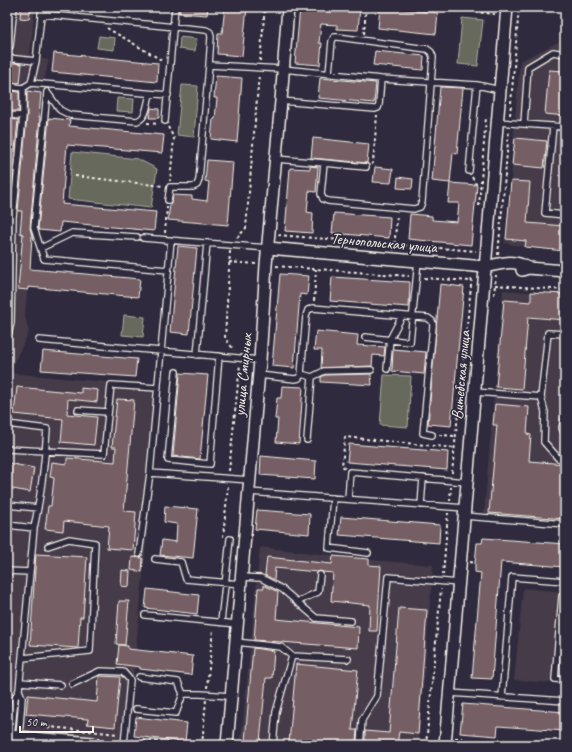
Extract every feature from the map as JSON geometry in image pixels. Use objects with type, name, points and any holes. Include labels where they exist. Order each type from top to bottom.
[{"type":"main road","points":[[12,738],[93,745]]},
{"type":"street","name":"улица Смирных","points":[[227,745],[259,375],[266,265],[288,7]]},
{"type":"street","name":"Витебская улица","points":[[445,745],[483,284],[480,267],[497,122],[507,7]]},
{"type":"street","name":"Тернопольская улица","points":[[268,248],[480,267],[507,262],[522,264],[528,268],[565,271]]},
{"type":"lane","points":[[10,46],[14,7]]},
{"type":"lane","points":[[7,86],[23,88],[30,82],[36,61],[42,7]]},
{"type":"lane","points":[[166,121],[175,7]]},
{"type":"lane","points":[[41,14],[206,30],[210,32],[209,65],[199,180],[197,185],[193,187],[170,186],[168,200]]},
{"type":"lane","points":[[324,163],[321,194],[323,198],[328,201],[414,209],[420,207],[422,202],[432,81],[433,57],[431,52],[427,49],[334,37],[332,41],[329,74]]},
{"type":"lane","points":[[524,124],[528,67],[553,52],[565,54]]},
{"type":"lane","points":[[7,58],[36,61]]},
{"type":"lane","points":[[209,65],[432,81],[477,85],[500,90]]},
{"type":"lane","points":[[281,101],[375,109],[378,108],[381,78]]},
{"type":"lane","points":[[30,82],[168,95]]},
{"type":"lane","points":[[44,84],[47,92],[60,110],[70,115],[137,121],[142,120],[145,115],[150,94]]},
{"type":"lane","points":[[469,171],[477,85]]},
{"type":"lane","points":[[7,339],[8,329],[11,323],[9,299],[10,216],[23,116],[23,88]]},
{"type":"lane","points":[[47,92],[34,228],[44,259],[168,270]]},
{"type":"lane","points":[[7,115],[23,116]]},
{"type":"lane","points":[[497,122],[565,127]]},
{"type":"lane","points":[[553,126],[545,213],[565,215]]},
{"type":"lane","points":[[276,159],[366,167]]},
{"type":"lane","points":[[41,248],[72,232],[268,248]]},
{"type":"lane","points":[[139,554],[150,473],[171,240]]},
{"type":"lane","points":[[197,355],[206,243]]},
{"type":"lane","points":[[365,337],[410,342],[418,261]]},
{"type":"lane","points":[[259,375],[294,379],[299,378],[301,374],[306,316],[308,310],[313,308],[428,318],[432,321],[433,325],[423,433],[432,435]]},
{"type":"lane","points":[[387,369],[390,339],[402,316]]},
{"type":"lane","points":[[565,334],[548,333],[541,397],[545,412],[544,442],[558,458],[565,460]]},
{"type":"lane","points":[[39,340],[260,360]]},
{"type":"lane","points":[[176,372],[168,460],[210,464],[219,356]]},
{"type":"lane","points":[[301,374],[312,377],[324,371],[371,370]]},
{"type":"lane","points":[[307,440],[312,377]]},
{"type":"lane","points":[[7,449],[104,454],[111,384],[158,388]]},
{"type":"lane","points":[[475,392],[541,397]]},
{"type":"lane","points":[[78,410],[108,412]]},
{"type":"lane","points":[[565,416],[562,428],[565,434]]},
{"type":"lane","points":[[7,424],[47,429],[46,451],[34,528],[20,682],[22,698],[12,738]]},
{"type":"lane","points":[[348,499],[350,472],[467,482]]},
{"type":"lane","points":[[150,473],[229,479],[249,486],[333,498],[449,507],[465,512],[565,524]]},
{"type":"lane","points":[[421,505],[423,478]]},
{"type":"lane","points":[[333,498],[329,548],[368,553]]},
{"type":"lane","points":[[7,506],[38,508]]},
{"type":"lane","points":[[7,525],[34,528]]},
{"type":"lane","points":[[221,622],[230,539]]},
{"type":"lane","points":[[23,658],[90,651],[95,543],[69,540],[48,546]]},
{"type":"lane","points":[[155,559],[181,562],[186,579],[225,582],[261,578],[282,589],[316,618],[351,621]]},
{"type":"lane","points":[[7,571],[30,572]]},
{"type":"lane","points":[[297,602],[318,592],[320,575]]},
{"type":"lane","points":[[360,745],[362,720],[377,696],[388,577],[459,583]]},
{"type":"lane","points":[[502,697],[512,577],[565,581]]},
{"type":"lane","points":[[565,597],[562,596],[555,679],[565,680]]},
{"type":"lane","points":[[145,615],[237,624]]},
{"type":"lane","points":[[236,642],[282,647],[292,656],[348,659]]},
{"type":"lane","points":[[273,745],[276,712],[292,656]]},
{"type":"lane","points":[[72,684],[100,671],[123,672],[130,680],[124,745]]},
{"type":"lane","points":[[136,709],[176,713],[183,694],[178,682],[139,677]]},
{"type":"lane","points":[[20,682],[61,685]]},
{"type":"lane","points":[[450,693],[565,701]]},
{"type":"lane","points":[[183,694],[231,696]]},
{"type":"path","points":[[222,542],[240,358],[225,338],[229,262],[231,245],[246,228],[265,7]]},
{"type":"path","points":[[364,40],[366,7]]},
{"type":"path","points":[[433,7],[496,14],[495,21]]},
{"type":"path","points":[[90,18],[170,64]]},
{"type":"path","points":[[366,167],[373,162],[378,108]]},
{"type":"path","points":[[479,208],[486,117]]},
{"type":"path","points":[[75,176],[170,186],[174,138],[166,121]]},
{"type":"path","points":[[469,171],[475,183],[480,186]]},
{"type":"path","points":[[164,239],[168,200]]},
{"type":"path","points":[[393,259],[397,207]]},
{"type":"path","points":[[277,235],[476,252],[476,244]]},
{"type":"path","points":[[229,262],[472,281],[483,284],[565,290]]},
{"type":"path","points":[[426,745],[472,281],[480,267]]},
{"type":"path","points":[[313,308],[316,269]]},
{"type":"path","points":[[432,435],[456,436]]},
{"type":"path","points":[[350,472],[342,466],[345,438],[455,448]]},
{"type":"path","points":[[468,562],[475,563]]},
{"type":"path","points":[[202,745],[214,622]]},
{"type":"path","points":[[368,745],[370,743],[396,745]]},
{"type":"shaded area","points":[[7,7],[35,7],[30,56],[49,60],[41,93],[29,234],[32,235],[25,316],[29,332],[9,373],[161,387],[127,744],[7,731]]},
{"type":"shaded area","points":[[562,40],[565,41],[565,251],[525,247],[505,243],[520,61]]},
{"type":"shaded area","points":[[503,290],[565,295],[565,519],[484,513]]},
{"type":"shaded area","points":[[260,547],[372,560],[433,565],[419,742],[354,736],[353,745],[278,745],[241,741]]},
{"type":"shaded area","points":[[523,588],[565,592],[565,684],[514,680]]},
{"type":"green space","points":[[462,18],[483,20],[478,66],[458,64]]},
{"type":"green space","points":[[99,36],[115,38],[114,50],[97,48]]},
{"type":"green space","points":[[180,37],[197,39],[195,51],[179,49]]},
{"type":"green space","points":[[182,85],[198,86],[194,137],[177,135]]},
{"type":"green space","points":[[117,98],[134,99],[133,112],[116,111]]},
{"type":"green space","points":[[72,152],[138,159],[157,169],[151,208],[68,199]]},
{"type":"green space","points":[[124,315],[145,317],[143,337],[122,335]]},
{"type":"green space","points":[[384,375],[411,376],[408,427],[380,425]]},
{"type":"building","points":[[21,7],[31,7],[29,19],[20,18]]},
{"type":"building","points":[[179,7],[208,7],[207,15],[179,13]]},
{"type":"building","points":[[225,7],[247,7],[242,56],[217,54],[218,33],[222,33]]},
{"type":"building","points":[[300,7],[360,7],[358,30],[337,29],[337,25],[321,24],[319,43],[322,43],[320,65],[295,63]]},
{"type":"building","points":[[380,7],[438,13],[436,34],[378,28]]},
{"type":"building","points":[[375,51],[424,56],[423,70],[373,65]]},
{"type":"building","points":[[54,53],[158,63],[157,82],[52,72]]},
{"type":"building","points":[[7,62],[22,64],[20,83],[7,82]]},
{"type":"building","points":[[549,70],[565,71],[565,116],[545,114]]},
{"type":"building","points":[[216,76],[242,78],[237,142],[211,139],[217,98],[214,98]]},
{"type":"building","points":[[320,78],[376,83],[374,103],[318,98]]},
{"type":"building","points":[[440,87],[463,88],[457,154],[453,153],[450,183],[432,181]]},
{"type":"building","points":[[7,90],[19,92],[19,111],[9,111],[9,106],[7,106]]},
{"type":"building","points":[[27,91],[41,93],[30,228],[32,236],[30,269],[140,279],[138,297],[28,287],[28,290],[18,289],[23,234],[20,233],[22,211],[18,211],[27,116]]},
{"type":"building","points":[[151,108],[159,109],[159,118],[149,118]]},
{"type":"building","points":[[49,118],[70,120],[69,126],[164,135],[162,153],[67,145],[62,204],[156,212],[154,231],[61,222],[60,232],[39,230]]},
{"type":"building","points":[[8,119],[18,120],[9,210],[7,210]]},
{"type":"building","points":[[313,138],[369,144],[367,163],[311,158]]},
{"type":"building","points":[[515,138],[547,141],[544,168],[512,165]]},
{"type":"building","points":[[207,160],[233,162],[228,225],[168,220],[173,195],[192,196],[192,199],[207,201],[209,182],[205,181]]},
{"type":"building","points":[[310,166],[318,167],[316,192],[309,191],[307,212],[313,213],[312,233],[285,231],[290,168],[310,169]]},
{"type":"building","points":[[375,167],[393,169],[391,183],[373,182]]},
{"type":"building","points":[[398,177],[413,179],[412,189],[397,188]]},
{"type":"building","points":[[511,181],[530,182],[527,223],[565,226],[565,251],[525,247],[526,241],[506,239]]},
{"type":"building","points":[[450,183],[477,185],[471,245],[408,239],[410,214],[432,216],[432,220],[457,222],[459,203],[448,203]]},
{"type":"building","points":[[334,213],[390,217],[389,238],[332,233]]},
{"type":"building","points":[[178,246],[197,248],[189,334],[170,332]]},
{"type":"building","points":[[280,274],[309,276],[307,295],[300,294],[294,368],[272,366]]},
{"type":"building","points":[[332,277],[410,282],[409,307],[330,301]]},
{"type":"building","points":[[440,284],[464,287],[451,426],[428,424]]},
{"type":"building","points":[[531,292],[565,294],[565,320],[528,317],[522,389],[496,387],[504,300],[531,302]]},
{"type":"building","points":[[316,331],[358,335],[357,345],[385,347],[384,356],[373,355],[372,366],[321,368],[322,350],[314,350]]},
{"type":"building","points":[[393,349],[426,352],[424,374],[392,371]]},
{"type":"building","points":[[43,351],[137,359],[135,377],[41,370]]},
{"type":"building","points":[[180,373],[208,375],[200,459],[173,456]]},
{"type":"building","points":[[371,374],[372,385],[321,382],[321,377],[325,375]]},
{"type":"building","points":[[282,386],[303,387],[299,444],[276,442],[278,419],[275,419],[277,398],[281,398]]},
{"type":"building","points":[[17,387],[81,393],[81,388],[98,390],[97,402],[68,399],[67,414],[97,417],[94,445],[61,442],[63,419],[14,414]]},
{"type":"building","points":[[117,399],[134,400],[124,511],[136,512],[133,550],[107,548],[109,526],[64,521],[63,531],[45,529],[48,506],[51,506],[54,478],[50,477],[52,462],[67,464],[67,458],[115,462],[116,447],[112,447]]},
{"type":"building","points":[[495,404],[529,407],[527,434],[531,435],[529,461],[565,464],[562,495],[565,495],[565,519],[489,513],[497,425],[493,425]]},
{"type":"building","points":[[349,444],[448,452],[447,470],[347,462]]},
{"type":"building","points":[[261,456],[316,461],[315,479],[260,475]]},
{"type":"building","points":[[7,463],[34,468],[30,492],[7,488]]},
{"type":"building","points":[[165,506],[198,509],[193,558],[160,555],[162,540],[176,542],[177,524],[164,522]]},
{"type":"building","points":[[257,510],[310,514],[309,534],[255,529]]},
{"type":"building","points":[[341,517],[440,525],[439,543],[339,535]]},
{"type":"building","points":[[483,538],[565,544],[565,567],[501,562],[492,679],[472,678],[481,573],[475,572],[475,563],[477,543],[482,543]]},
{"type":"building","points":[[36,554],[87,557],[83,617],[80,617],[78,648],[30,645]]},
{"type":"building","points":[[333,556],[369,559],[369,565],[381,566],[377,631],[369,631],[370,605],[331,601],[333,573],[275,568],[274,580],[265,575],[267,557],[332,564]]},
{"type":"building","points":[[132,557],[143,558],[142,572],[131,570]]},
{"type":"building","points":[[122,570],[130,571],[129,587],[121,586]]},
{"type":"building","points":[[264,585],[278,592],[276,619],[359,627],[358,648],[254,640],[258,588],[264,588]]},
{"type":"building","points":[[147,589],[199,595],[197,614],[145,608]]},
{"type":"building","points":[[119,601],[129,601],[125,645],[116,644]]},
{"type":"building","points":[[399,608],[427,610],[418,734],[399,732],[397,745],[365,742],[365,731],[389,733]]},
{"type":"building","points":[[119,645],[128,646],[128,649],[193,656],[191,675],[140,669],[140,667],[117,664]]},
{"type":"building","points":[[253,648],[274,651],[272,678],[266,678],[260,742],[245,741]]},
{"type":"building","points":[[296,664],[358,670],[352,730],[357,730],[356,741],[351,741],[351,745],[307,745],[289,743]]},
{"type":"building","points":[[99,676],[120,677],[115,727],[87,724],[88,719],[26,714],[28,695],[97,702]]},
{"type":"building","points":[[463,704],[565,712],[565,731],[498,726],[497,736],[460,733]]},
{"type":"building","points":[[136,717],[187,723],[185,742],[134,736]]}]
